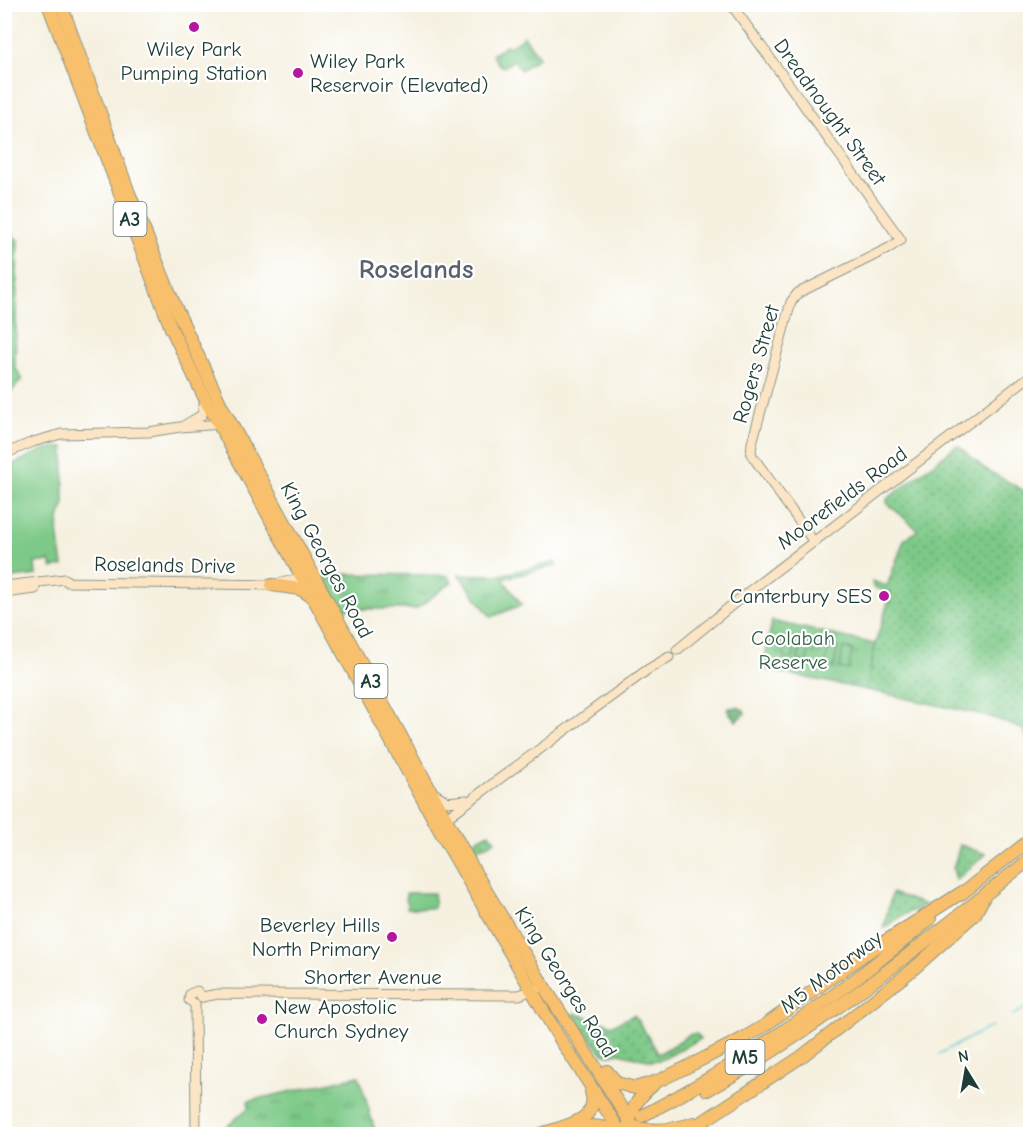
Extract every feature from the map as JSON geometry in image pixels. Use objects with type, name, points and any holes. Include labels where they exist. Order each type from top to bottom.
[{"type":"highway","name":"King Georges Road","points":[[48,4],[171,328],[204,399],[432,792],[441,821]]},
{"type":"highway","name":"King Georges Road","points":[[61,4],[129,193],[175,306],[306,574],[312,596],[538,988],[588,1085],[608,1113],[627,1130]]},
{"type":"highway","points":[[267,584],[300,589],[312,596]]},
{"type":"highway","name":"M5 Motorway","points":[[1030,840],[843,990],[778,1035],[645,1119],[759,1060],[822,1020],[1030,859]]},
{"type":"highway","points":[[555,1004],[617,1083],[635,1088],[658,1081],[756,1030],[862,956],[964,891]]},
{"type":"highway","points":[[684,1134],[781,1071],[881,996],[975,914],[986,894]]},
{"type":"highway","name":"King Georges Road","points":[[538,988],[555,1004],[627,1130]]},
{"type":"highway","points":[[627,1130],[632,1109],[658,1081]]},
{"type":"highway","points":[[541,1134],[582,1119],[589,1113],[593,1099],[588,1085]]},
{"type":"highway","points":[[552,1134],[584,1126],[604,1126],[627,1130],[666,1130],[706,1119]]},
{"type":"street","name":"Dreadnought Street","points":[[731,4],[901,240]]},
{"type":"street","name":"Rogers Street","points":[[814,542],[751,454],[752,443],[791,303],[798,293],[887,250],[901,240]]},
{"type":"street","name":"Moorefields Road","points":[[471,799],[647,670],[669,657],[679,656],[678,650],[720,614],[1030,376]]},
{"type":"street","points":[[180,427],[199,418],[203,413],[204,399]]},
{"type":"street","points":[[4,454],[61,434],[160,431],[180,427],[231,424]]},
{"type":"street","name":"Roselands Drive","points":[[4,586],[65,579],[68,582],[267,584],[306,574]]},
{"type":"street","name":"Roselands Drive","points":[[4,593],[66,585],[68,582]]},
{"type":"street","points":[[432,792],[448,802],[471,799]]},
{"type":"street","points":[[441,821],[471,799]]},
{"type":"street","name":"Shorter Avenue","points":[[196,1134],[198,1001],[218,994],[519,995],[538,988]]},
{"type":"green space","points":[[524,36],[539,57],[521,70],[514,60],[504,67],[499,65],[492,55],[506,45],[509,47]]},
{"type":"green space","points":[[12,236],[18,240],[15,367],[22,379],[7,397],[4,394],[4,240]]},
{"type":"green space","points":[[959,446],[985,469],[1030,494],[1030,747],[1024,730],[988,716],[867,690],[875,644],[891,593],[873,587],[872,581],[887,586],[904,540],[918,530],[887,503],[887,499]]},
{"type":"green space","points":[[64,447],[64,507],[58,528],[63,566],[52,568],[50,561],[35,563],[36,575],[5,579],[5,468],[45,449]]},
{"type":"green space","points":[[555,562],[557,565],[503,579],[522,605],[491,617],[459,575],[500,575]]},
{"type":"green space","points":[[322,574],[447,575],[452,582],[416,609],[340,609]]},
{"type":"green space","name":"Coolabah Reserve","points":[[772,621],[875,644],[867,690],[763,669]]},
{"type":"green space","points":[[787,638],[796,639],[793,659],[784,658]]},
{"type":"green space","points":[[801,640],[810,642],[807,662],[798,661]]},
{"type":"green space","points":[[829,645],[838,647],[834,667],[825,666]]},
{"type":"green space","points":[[843,648],[852,650],[849,670],[840,668]]},
{"type":"green space","points":[[737,707],[744,710],[745,714],[736,721],[727,710]]},
{"type":"green space","points":[[489,833],[495,841],[474,851],[469,844]]},
{"type":"green space","points":[[960,845],[986,854],[956,880],[953,869]]},
{"type":"green space","points":[[406,893],[434,893],[434,908],[407,908]]},
{"type":"green space","points":[[892,893],[926,905],[901,916],[883,929]]},
{"type":"green space","points":[[574,1013],[613,1025],[634,1015],[659,1054],[690,1034],[697,1034],[700,1039],[663,1059],[652,1061],[619,1053],[610,1055],[602,1053],[575,1019]]},
{"type":"green space","points":[[359,1076],[376,1134],[205,1134],[205,1131],[223,1130],[249,1107],[248,1101]]},
{"type":"waterway","points":[[1013,1015],[1030,1006]]},
{"type":"waterway","points":[[939,1054],[992,1026]]},
{"type":"place","name":"Wiley Park Pumping Station","points":[[194,27]]},
{"type":"place","name":"Wiley Park Reservoir (Elevated)","points":[[298,73]]},
{"type":"place","name":"Canterbury SES","points":[[884,596]]},
{"type":"place","name":"Beverley Hills North Primary","points":[[392,937]]},
{"type":"place","name":"New Apostolic Church Sydney","points":[[262,1019]]},
{"type":"district","name":"Roselands","points":[[416,269]]}]
